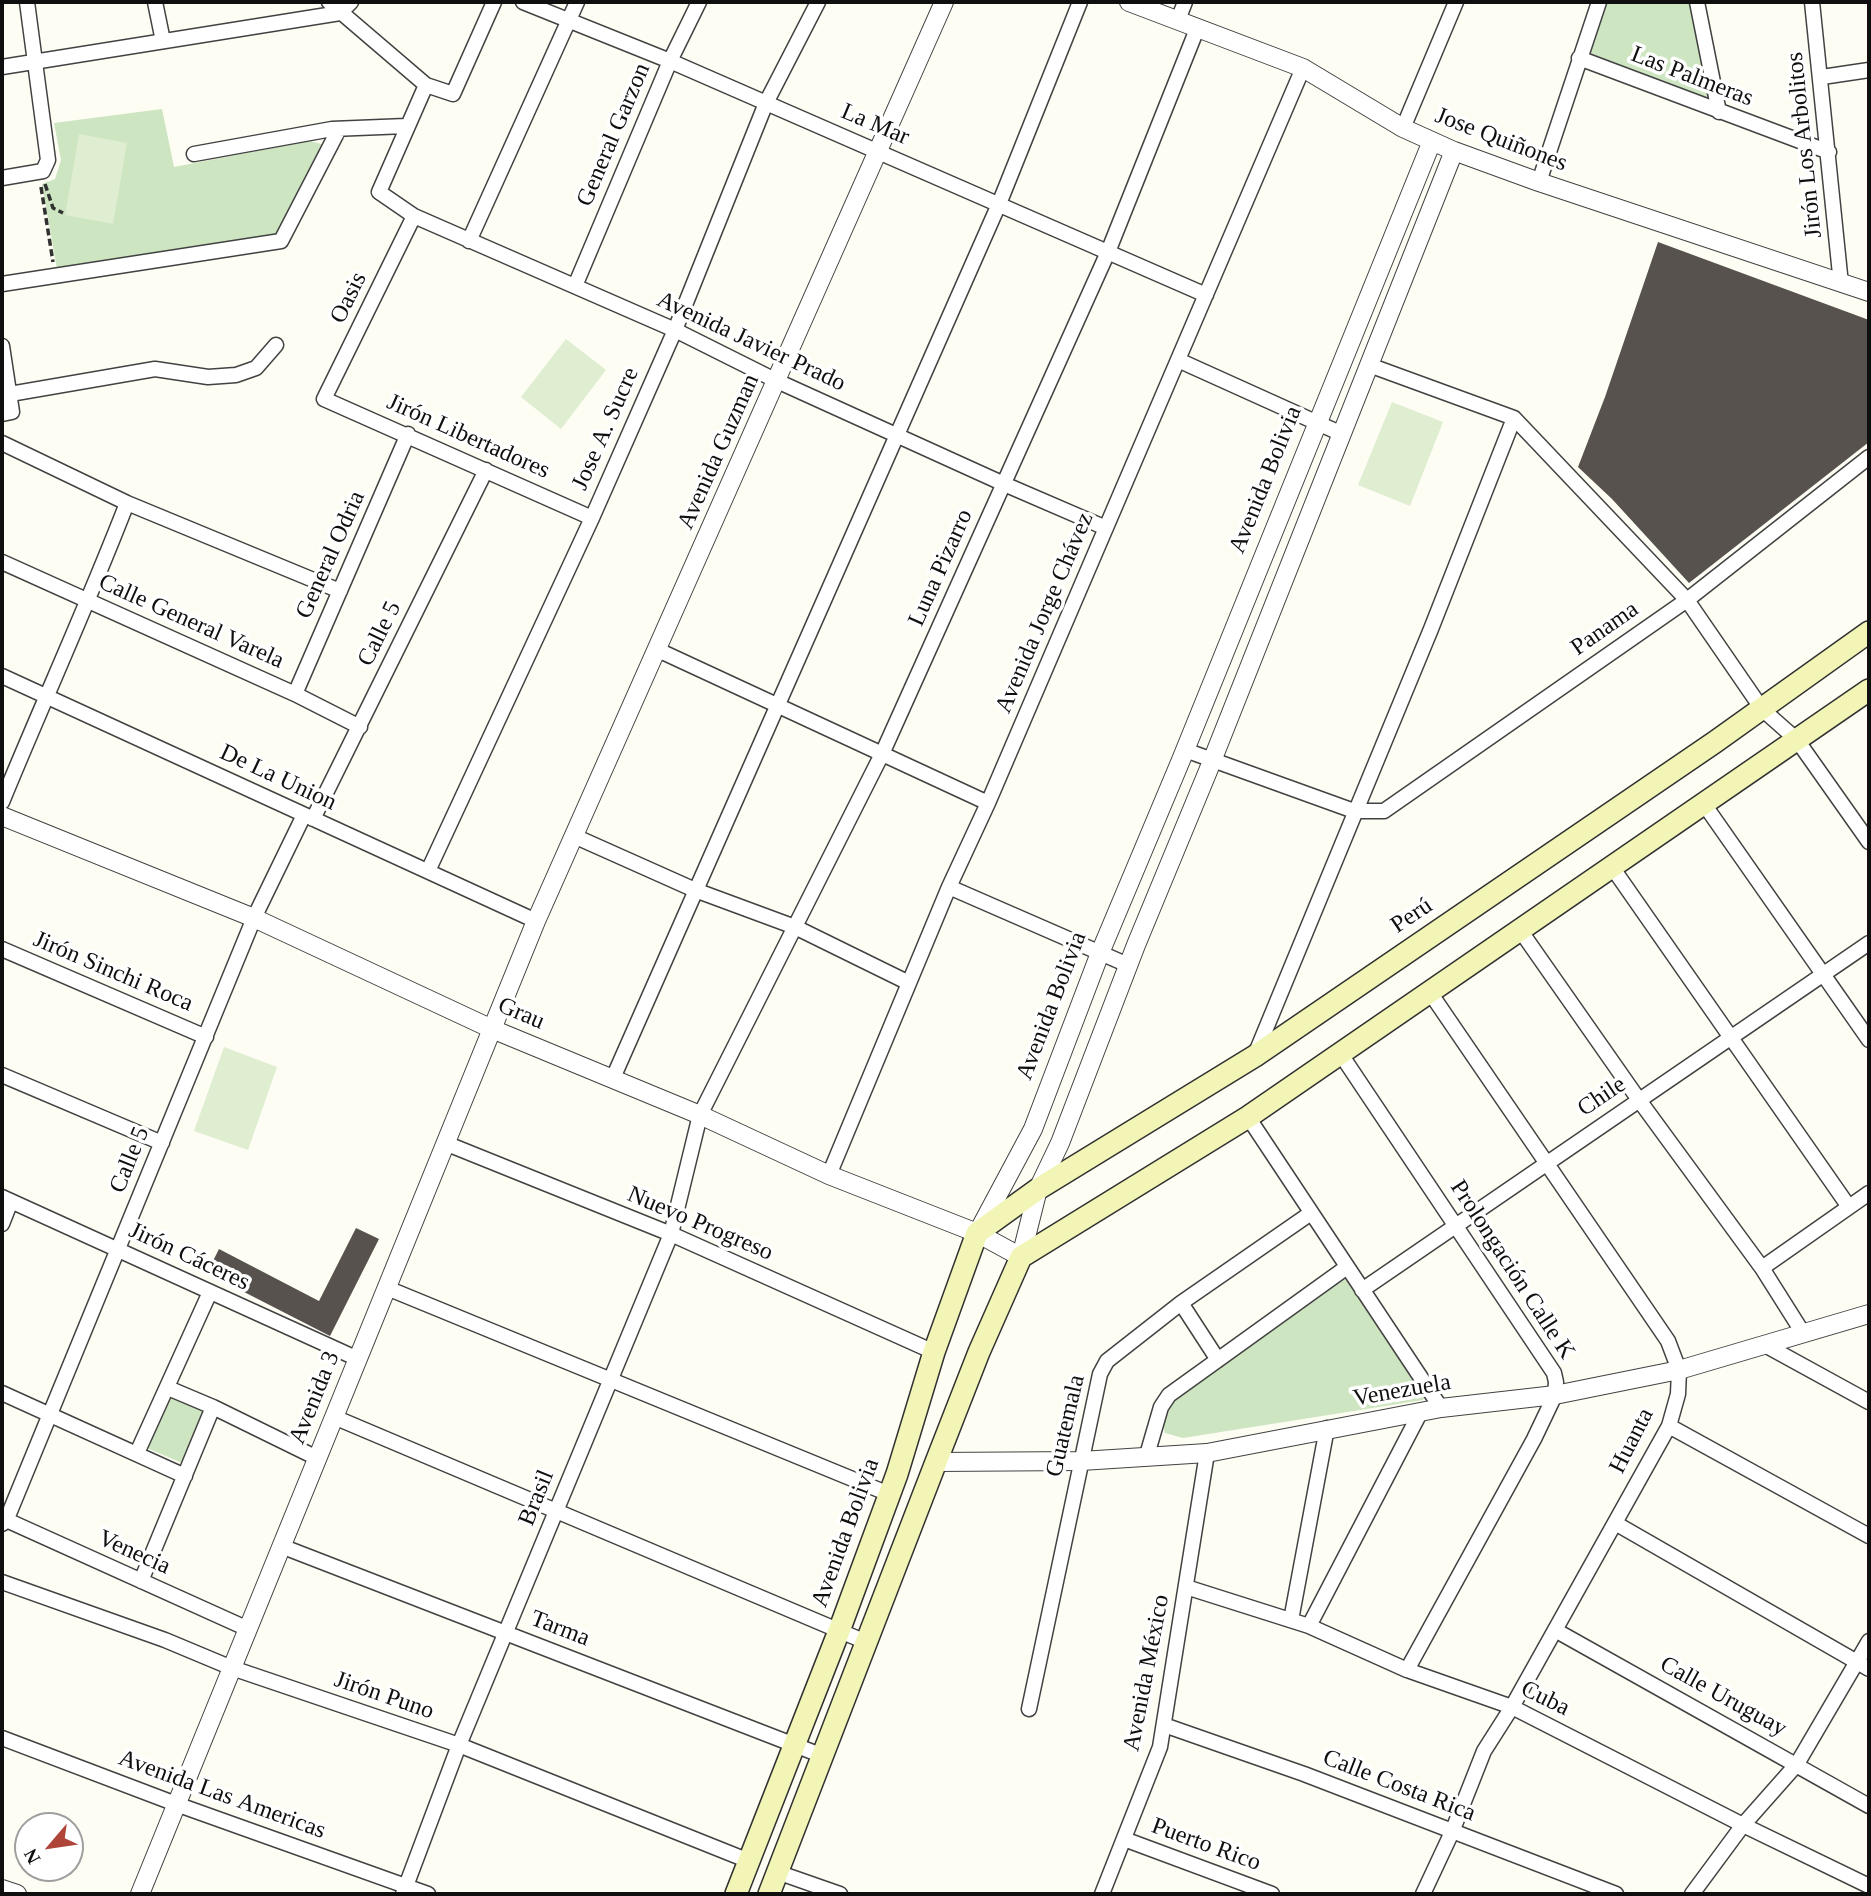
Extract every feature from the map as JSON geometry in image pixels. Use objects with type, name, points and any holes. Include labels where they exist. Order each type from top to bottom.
[{"type":"main road","name":"Perú","points":[[977,1233],[1038,1189],[1255,1056],[1762,709],[1869,632]]},
{"type":"main road","points":[[769,1894],[979,1352],[1021,1257],[1248,1117],[1869,690]]},
{"type":"main road","name":"Avenida Bolivia","points":[[736,1894],[839,1631],[977,1233]]},
{"type":"street","points":[[2,178],[43,171],[48,160],[27,2]]},
{"type":"street","points":[[155,2],[163,41]]},
{"type":"street","points":[[329,2],[426,85],[453,94],[494,2]]},
{"type":"street","points":[[2,66],[340,13],[351,2]]},
{"type":"street","name":"La Mar","points":[[523,2],[670,61],[1206,295]]},
{"type":"street","points":[[469,241],[577,2]]},
{"type":"street","name":"General Garzon","points":[[575,286],[670,61],[699,2]]},
{"type":"street","name":"Jose A. Sucre","points":[[428,871],[592,518],[675,330],[766,103],[818,2]]},
{"type":"street","name":"Avenida Guzman","points":[[536,921],[944,2]]},
{"type":"street","points":[[613,1078],[999,204],[1080,2]]},
{"type":"street","name":"Jose Quiñones","points":[[1129,2],[1303,68],[1403,128],[1454,151],[1869,292]]},
{"type":"street","points":[[1178,20],[1185,2]]},
{"type":"street","points":[[1403,128],[1456,2]]},
{"type":"street","points":[[1539,182],[1599,2]]},
{"type":"street","points":[[1697,2],[1719,112]]},
{"type":"street","name":"Jirón Los Arbolitos","points":[[1812,2],[1822,77],[1841,284]]},
{"type":"street","name":"Luna Pizarro","points":[[701,1115],[882,754],[1108,252],[1197,29]]},
{"type":"street","name":"Las Palmeras","points":[[1579,58],[1829,152]]},
{"type":"street","name":"Avenida Jorge Chávez","points":[[829,1175],[949,887],[988,803],[1303,68]]},
{"type":"street","points":[[1822,77],[1869,70]]},
{"type":"street","points":[[194,154],[339,129],[406,126],[426,85]]},
{"type":"street","name":"Avenida Javier Prado","points":[[406,126],[379,192],[414,216],[675,330],[777,381],[1106,528]]},
{"type":"street","points":[[2,284],[281,241],[339,129]]},
{"type":"street","name":"Avenida Bolivia","points":[[977,1233],[1033,1129],[1100,953],[1432,141]]},
{"type":"street","points":[[1021,1257],[1038,1189],[1060,1143],[1128,965],[1454,151]]},
{"type":"street","name":"Oasis","points":[[324,399],[414,216]]},
{"type":"street","points":[[10,394],[155,369],[208,377],[236,375],[256,368],[276,345]]},
{"type":"street","points":[[2,346],[12,412],[2,414]]},
{"type":"street","points":[[1178,360],[1342,434]]},
{"type":"street","points":[[1369,365],[1514,418],[1687,600],[1762,709],[1797,740],[1869,842]]},
{"type":"street","name":"Jirón Libertadores","points":[[324,399],[408,434],[592,518]]},
{"type":"street","points":[[1255,1056],[1431,629],[1514,418]]},
{"type":"street","name":"General Odria","points":[[295,694],[408,434]]},
{"type":"street","points":[[2,443],[127,503],[340,591]]},
{"type":"street","name":"Panama","points":[[1354,811],[1384,811],[1687,600],[1869,457]]},
{"type":"street","name":"Calle 5","points":[[3,1521],[51,1413],[254,918],[360,727],[486,470]]},
{"type":"street","points":[[2,802],[89,601],[127,503]]},
{"type":"street","name":"Calle General Varela","points":[[2,562],[295,694],[360,727]]},
{"type":"street","points":[[658,650],[988,803]]},
{"type":"street","name":"De La Union","points":[[2,676],[536,921]]},
{"type":"street","points":[[1185,750],[1354,811]]},
{"type":"street","points":[[1704,804],[1869,1040]]},
{"type":"street","name":"Grau","points":[[2,816],[254,918],[492,1029],[701,1115],[829,1175],[977,1233],[1021,1257]]},
{"type":"street","points":[[574,836],[695,890],[795,927],[909,983]]},
{"type":"street","points":[[1612,867],[1849,1207]]},
{"type":"street","points":[[949,887],[1128,965]]},
{"type":"street","name":"Avenida 3","points":[[140,1894],[536,921]]},
{"type":"street","points":[[1520,930],[1639,1100],[1762,1268],[1802,1333]]},
{"type":"street","name":"Chile","points":[[1362,1290],[1869,943]]},
{"type":"street","name":"Jirón Sinchi Roca","points":[[2,949],[206,1037]]},
{"type":"street","name":"Huanta","points":[[1423,1894],[1452,1832],[1484,1751],[1512,1707],[1669,1426],[1678,1394],[1679,1370],[1668,1341],[1429,991]]},
{"type":"street","name":"Prolongación Calle K","points":[[1340,1053],[1456,1225],[1553,1373],[1556,1382],[1555,1395],[1534,1439],[1407,1670]]},
{"type":"street","points":[[2,1075],[162,1143]]},
{"type":"street","name":"Brasil","points":[[404,1890],[459,1745],[671,1234],[701,1115]]},
{"type":"street","points":[[1248,1117],[1441,1408]]},
{"type":"street","name":"Nuevo Progreso","points":[[445,1143],[671,1234],[934,1352]]},
{"type":"street","points":[[1762,1268],[1869,1193]]},
{"type":"street","points":[[2,1224],[6,1199]]},
{"type":"street","name":"Jirón Cáceres","points":[[6,1199],[358,1359]]},
{"type":"street","name":"Guatemala","points":[[1029,1709],[1100,1374],[1107,1361],[1181,1303],[1311,1213]]},
{"type":"street","points":[[1147,1455],[1164,1401],[1346,1267]]},
{"type":"street","points":[[387,1288],[889,1493]]},
{"type":"street","points":[[137,1453],[210,1292]]},
{"type":"street","points":[[1181,1303],[1217,1360]]},
{"type":"street","name":"Venezuela","points":[[936,1462],[1081,1461],[1207,1453],[1327,1428],[1441,1408],[1555,1395],[1679,1370],[1869,1314]]},
{"type":"street","points":[[1765,1345],[1869,1402]]},
{"type":"street","points":[[168,1388],[317,1458]]},
{"type":"street","points":[[2,1393],[185,1476]]},
{"type":"street","points":[[141,1581],[213,1407]]},
{"type":"street","points":[[1309,1626],[1420,1413]]},
{"type":"street","points":[[334,1417],[866,1642]]},
{"type":"street","points":[[1669,1426],[1869,1536]]},
{"type":"street","points":[[1291,1620],[1327,1428]]},
{"type":"street","name":"Avenida México","points":[[1102,1894],[1160,1747],[1207,1453]]},
{"type":"street","name":"Venecia","points":[[3,1521],[248,1629]]},
{"type":"street","points":[[1615,1523],[1864,1665]]},
{"type":"street","name":"Tarma","points":[[281,1546],[822,1756]]},
{"type":"street","name":"Jirón Puno","points":[[2,1582],[165,1640],[232,1668],[459,1745],[749,1861]]},
{"type":"street","name":"Cuba","points":[[1186,1587],[1309,1626],[1407,1670],[1512,1707],[1869,1886]]},
{"type":"street","name":"Calle Uruguay","points":[[1555,1630],[1869,1806]]},
{"type":"street","points":[[1692,1894],[1743,1825],[1797,1764],[1864,1665],[1869,1641]]},
{"type":"street","name":"Calle Costa Rica","points":[[1164,1725],[1304,1774],[1616,1894]]},
{"type":"street","name":"Avenida Las Americas","points":[[2,1738],[404,1890],[428,1894]]},
{"type":"street","name":"Puerto Rico","points":[[1124,1839],[1272,1894]]},
{"type":"street","points":[[777,1872],[840,1894]]},
{"type":"street","points":[[2,1889],[17,1894]]},
{"type":"path","points":[[56,276],[42,178],[53,208],[63,213]]},
{"type":"green space","points":[[1607,2],[1689,2],[1709,100],[1590,54]]},
{"type":"green space","points":[[162,109],[174,167],[309,141],[322,144],[280,233],[57,269],[42,184],[55,179],[61,160],[54,123]]},
{"type":"green space","points":[[79,134],[127,143],[113,224],[65,215]]},
{"type":"green space","points":[[566,339],[606,370],[561,429],[521,397]]},
{"type":"green space","points":[[1392,402],[1443,422],[1410,506],[1358,485]]},
{"type":"green space","points":[[224,1047],[277,1067],[248,1150],[194,1131]]},
{"type":"green space","points":[[1347,1279],[1426,1393],[1423,1400],[1183,1438],[1165,1433],[1163,1426],[1173,1395],[1337,1281]]},
{"type":"green space","points":[[170,1392],[206,1407],[182,1463],[147,1448]]},
{"type":"building","points":[[1658,242],[1869,320],[1869,442],[1689,583],[1612,499],[1578,467]]},
{"type":"building","points":[[356,1228],[379,1239],[330,1336],[207,1273],[219,1249],[319,1301]]}]
